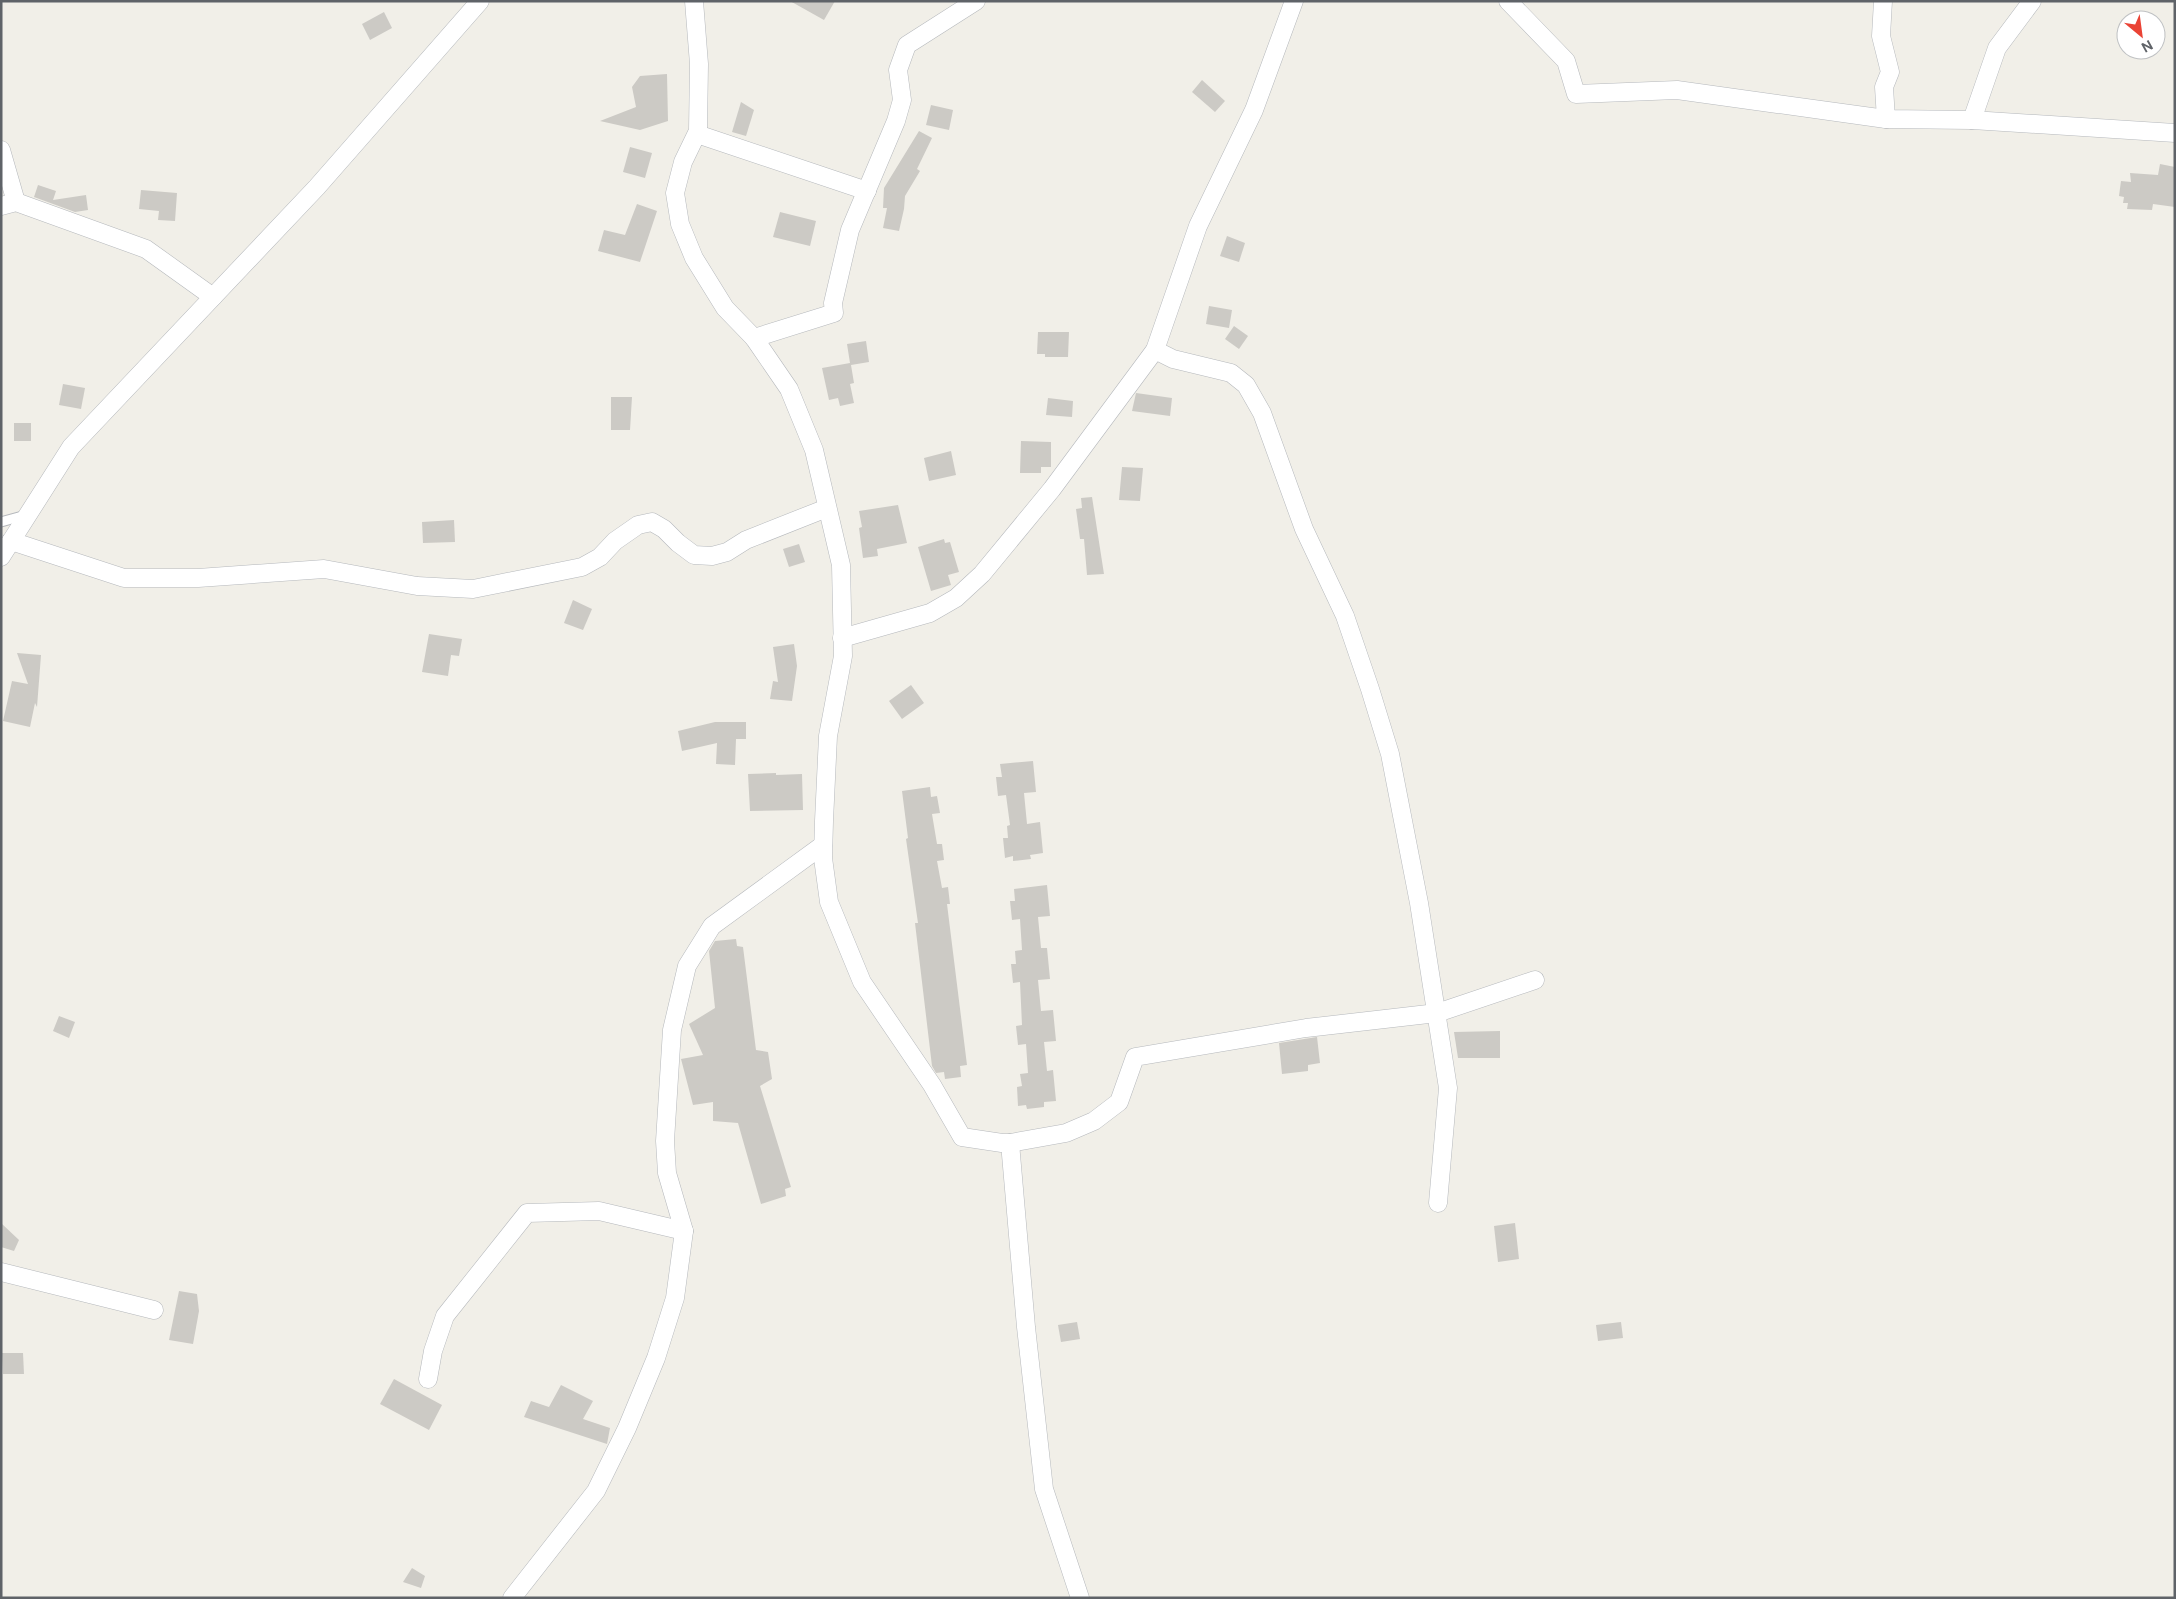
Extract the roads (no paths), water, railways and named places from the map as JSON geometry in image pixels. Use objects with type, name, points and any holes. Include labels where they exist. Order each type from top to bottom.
[{"type":"street","points":[[1,557],[71,447],[317,187],[480,1]]},
{"type":"street","points":[[694,1],[699,64],[697,134],[683,162],[676,193],[680,224],[694,258],[725,308],[754,338],[789,389],[814,450],[841,565],[843,656],[828,736],[824,845],[829,902],[862,982],[932,1085],[962,1137],[1010,1143],[1066,1133],[1094,1121],[1119,1102],[1135,1058],[1306,1028],[1437,1013],[1535,980]]},
{"type":"street","points":[[754,338],[834,313],[833,303],[850,230],[896,121],[902,100],[898,70],[907,45],[976,1]]},
{"type":"street","points":[[842,638],[930,613],[956,598],[982,574],[1052,489],[1155,350],[1198,226],[1254,110],[1294,1]]},
{"type":"street","points":[[1508,1],[1566,61],[1576,94],[1677,90],[1886,119],[1972,120],[2175,133]]},
{"type":"street","points":[[1883,1],[1882,36],[1890,72],[1884,86],[1886,119]]},
{"type":"street","points":[[1972,120],[1997,48],[2032,1]]},
{"type":"street","points":[[697,134],[867,191]]},
{"type":"street","points":[[1,150],[8,204],[146,249],[213,297]]},
{"type":"street","points":[[1155,350],[1173,360],[1230,373],[1246,385],[1262,413],[1304,529],[1345,616],[1390,754],[1437,1013],[1448,1088],[1438,1203]]},
{"type":"street","points":[[11,541],[124,578],[198,578],[324,569],[417,586],[473,589],[582,567],[600,557],[615,540],[638,525],[652,522],[664,529],[694,555],[712,556],[726,552],[746,540],[827,508]]},
{"type":"street","points":[[512,1598],[596,1491],[627,1428],[656,1358],[675,1298],[684,1231],[667,1173],[665,1141],[672,1030],[686,966],[712,926],[824,845]]},
{"type":"street","points":[[1010,1143],[1026,1326],[1044,1489],[1080,1598]]},
{"type":"street","points":[[428,1379],[433,1351],[445,1316],[527,1213],[599,1211],[684,1231]]},
{"type":"street","points":[[1,1272],[154,1310]]},
{"type":"lane","points":[[1,522],[28,514]]}]
